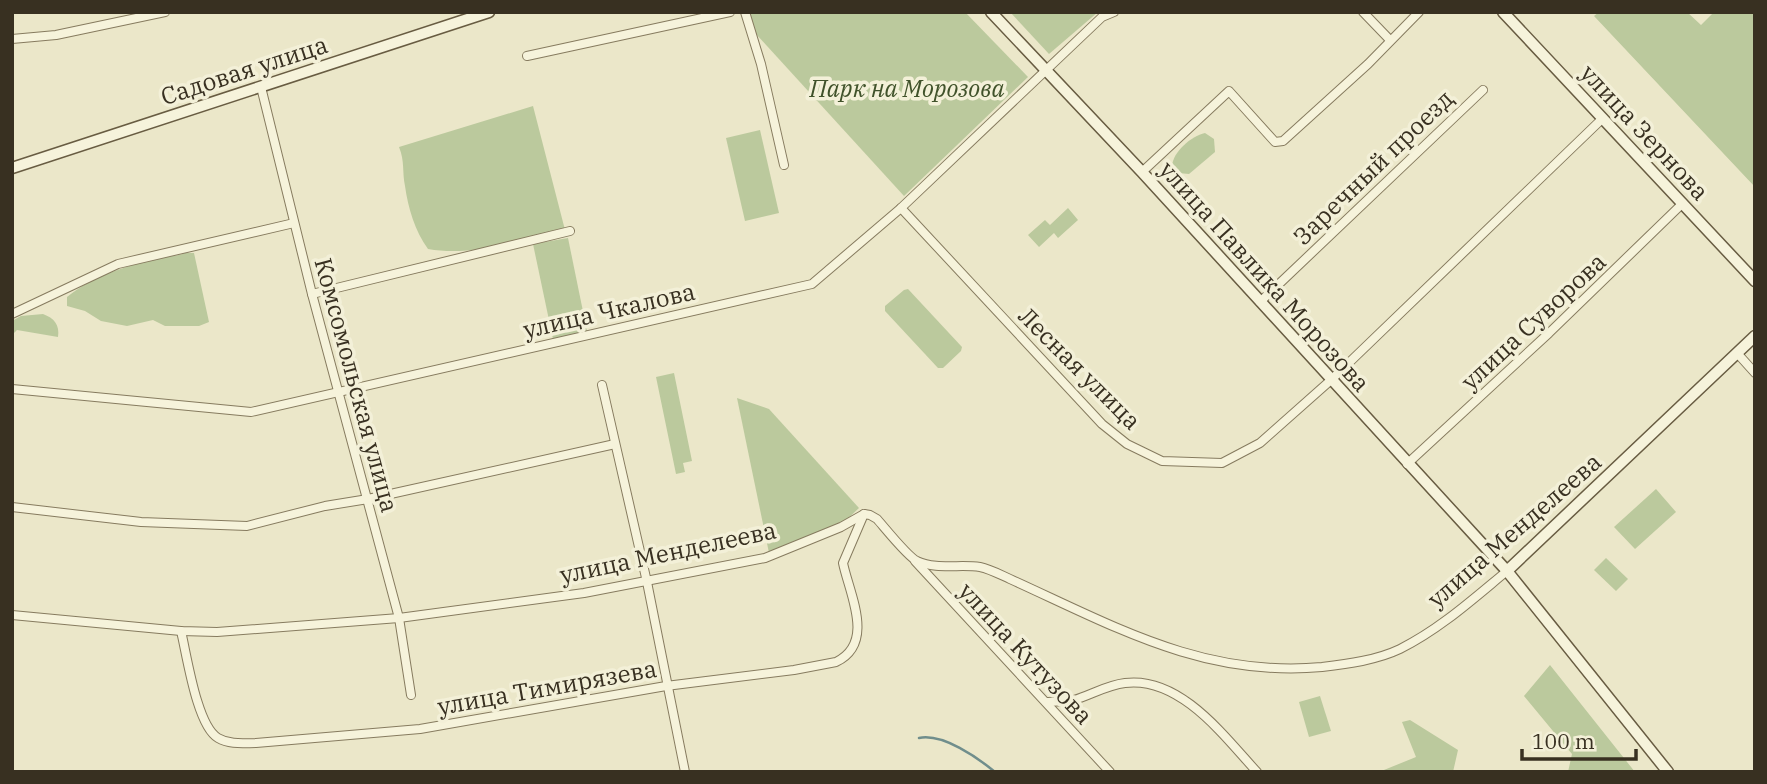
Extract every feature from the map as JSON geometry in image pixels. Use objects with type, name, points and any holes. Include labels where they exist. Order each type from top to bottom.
[{"type":"street","points":[[12,39],[57,35],[166,12]]},
{"type":"street","name":"Садовая улица","points":[[12,168],[489,12]]},
{"type":"street","points":[[527,56],[730,12]]},
{"type":"street","points":[[745,12],[761,64],[784,165]]},
{"type":"street","name":"улица Павлика Морозова","points":[[991,12],[1142,172],[1507,571],[1668,772]]},
{"type":"street","name":"улица Чкалова","points":[[12,388],[251,412],[813,284],[901,208],[1102,17],[1114,12]]},
{"type":"street","points":[[1363,12],[1390,40]]},
{"type":"street","points":[[1142,172],[1229,91],[1275,142],[1283,141],[1368,64],[1419,12]]},
{"type":"street","name":"улица Зернова","points":[[1503,12],[1755,281]]},
{"type":"street","name":"Комсомольская улица","points":[[261,87],[312,294],[399,618],[411,695]]},
{"type":"street","name":"Заречный проезд","points":[[1260,302],[1483,90]]},
{"type":"street","name":"Лесная улица","points":[[901,208],[1102,424],[1126,444],[1162,461],[1222,463],[1260,443],[1331,380],[1603,118]]},
{"type":"street","name":"улица Суворова","points":[[1407,464],[1683,204]]},
{"type":"street","points":[[12,314],[118,264],[294,223]]},
{"type":"street","points":[[312,294],[570,231]]},
{"type":"street","name":"улица Менделеева","points":[[915,561],[943,566],[980,567],[1101,623],[1204,659],[1246,667],[1292,670],[1381,656],[1400,649],[1451,618],[1507,571],[1755,336]]},
{"type":"street","points":[[1737,353],[1755,373]]},
{"type":"street","points":[[602,385],[648,582],[666,686],[685,772]]},
{"type":"street","points":[[12,507],[141,522],[247,526],[325,506],[368,499],[615,444]]},
{"type":"street","points":[[864,514],[877,519],[915,561]]},
{"type":"street","name":"улица Менделеева","points":[[12,615],[217,632],[399,618],[648,582],[765,558],[841,527],[864,514]]},
{"type":"street","name":"улица Тимирязева","points":[[181,631],[201,715],[215,737],[229,743],[420,729],[726,676],[794,670],[841,659],[855,641],[856,604],[844,563],[864,514]]},
{"type":"street","name":"улица Кутузова","points":[[915,561],[1110,772]]},
{"type":"street","points":[[1047,702],[1073,700],[1124,683],[1147,683],[1203,712],[1257,772]]},
{"type":"green space","name":"Парк на Морозова","points":[[744,12],[965,12],[1028,77],[904,196],[745,22]]},
{"type":"green space","points":[[1010,12],[1098,12],[1049,54]]},
{"type":"green space","points":[[1599,12],[1687,12],[1701,25],[1714,12],[1755,12],[1755,187],[1594,16]]},
{"type":"green space","points":[[533,106],[565,230],[480,249],[428,249],[419,235],[410,211],[399,147]]},
{"type":"green space","points":[[760,130],[779,213],[745,221],[726,138]]},
{"type":"green space","points":[[1205,133],[1214,139],[1215,152],[1189,174],[1178,173],[1172,166],[1179,150]]},
{"type":"green space","points":[[1068,208],[1078,220],[1058,238],[1054,233],[1039,247],[1028,235],[1045,220],[1050,225]]},
{"type":"green space","points":[[568,238],[587,331],[553,339],[533,244]]},
{"type":"green space","points":[[194,253],[209,322],[199,326],[165,326],[153,320],[127,326],[101,321],[85,311],[67,306],[67,297],[100,277],[138,263]]},
{"type":"green space","points":[[908,289],[962,347],[943,368],[938,368],[885,311],[885,306]]},
{"type":"green space","points":[[43,314],[55,323],[58,337],[17,330],[12,335],[12,321],[21,316]]},
{"type":"green space","points":[[674,373],[692,461],[683,463],[685,472],[676,474],[656,377]]},
{"type":"green space","points":[[737,398],[769,409],[859,508],[840,526],[769,553]]},
{"type":"green space","points":[[1656,489],[1676,512],[1635,549],[1614,527]]},
{"type":"green space","points":[[1606,558],[1628,579],[1616,591],[1594,570]]},
{"type":"green space","points":[[1550,665],[1635,772],[1568,772],[1572,754],[1524,696]]},
{"type":"green space","points":[[1320,696],[1331,731],[1309,737],[1299,702]]},
{"type":"green space","points":[[1410,720],[1458,750],[1453,772],[1379,772],[1416,757],[1402,722]]},
{"type":"waterway","points":[[919,738],[928,737],[949,743],[995,772]]}]
